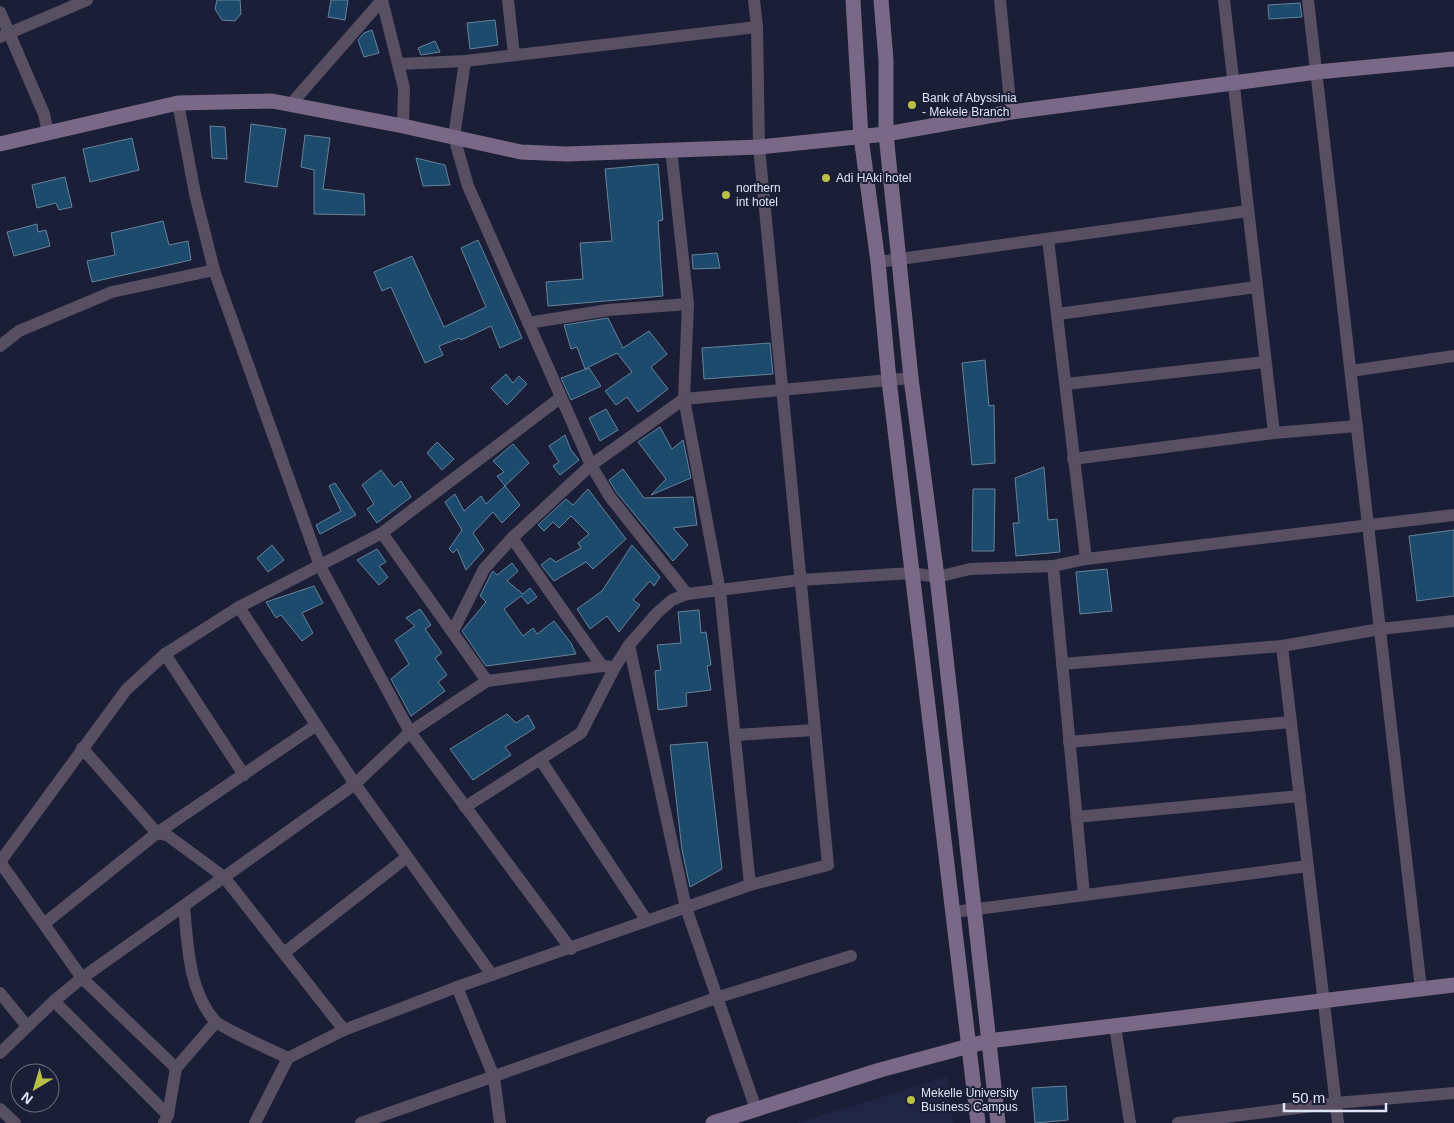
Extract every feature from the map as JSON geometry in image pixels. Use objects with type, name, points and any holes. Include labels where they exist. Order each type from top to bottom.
[{"type":"street","points":[[5,35],[87,0]]},
{"type":"street","points":[[382,0],[404,88],[403,126]]},
{"type":"street","points":[[291,104],[382,0]]},
{"type":"street","points":[[508,0],[514,55]]},
{"type":"street","points":[[255,1123],[288,1058],[344,1030],[457,987],[571,949],[750,885],[828,865],[759,147],[757,28],[754,0]]},
{"type":"street","points":[[853,0],[862,137],[878,262],[888,380],[954,912],[978,1123]]},
{"type":"street","points":[[880,0],[886,60],[886,134],[901,258],[911,378],[954,721],[998,1123]]},
{"type":"street","points":[[1000,0],[1011,112]]},
{"type":"street","points":[[1224,0],[1274,433]]},
{"type":"street","points":[[1308,0],[1421,988]]},
{"type":"street","points":[[0,12],[5,35],[44,114],[48,133]]},
{"type":"street","points":[[399,64],[465,61],[757,28]]},
{"type":"street","points":[[0,144],[178,103],[264,101],[291,104],[403,126],[482,145],[530,152],[566,154],[759,147],[886,134],[1011,112],[1234,82],[1454,59]]},
{"type":"street","points":[[465,61],[454,137],[468,186],[560,398],[592,465],[610,497],[687,594]]},
{"type":"street","points":[[178,103],[195,194],[214,270],[320,566],[410,732],[571,949]]},
{"type":"street","points":[[670,149],[688,304],[684,399],[720,591],[750,885]]},
{"type":"street","points":[[878,262],[1248,211]]},
{"type":"street","points":[[1048,239],[1086,559]]},
{"type":"street","points":[[0,346],[19,331],[112,292],[214,270]]},
{"type":"street","points":[[1058,314],[1256,287]]},
{"type":"street","points":[[528,323],[608,310],[688,304]]},
{"type":"street","points":[[1350,372],[1454,356]]},
{"type":"street","points":[[1066,384],[1265,362]]},
{"type":"street","points":[[453,632],[484,569],[512,538],[592,465],[684,399],[911,378]]},
{"type":"street","points":[[176,1068],[82,978],[45,922],[0,862],[126,690],[165,654],[239,607],[382,533],[560,398]]},
{"type":"street","points":[[1073,459],[1274,433],[1357,426]]},
{"type":"street","points":[[465,807],[581,733],[608,666],[657,613],[672,600],[687,594],[800,580],[912,572],[937,577],[970,569],[1053,566],[1086,559],[1454,515]]},
{"type":"street","points":[[382,533],[487,681]]},
{"type":"street","points":[[512,538],[608,666]]},
{"type":"street","points":[[1053,566],[1084,895]]},
{"type":"street","points":[[239,607],[354,784],[492,975]]},
{"type":"street","points":[[1062,664],[1282,646],[1380,629],[1454,621]]},
{"type":"street","points":[[629,645],[686,908],[719,998],[756,1109]]},
{"type":"street","points":[[1282,646],[1338,1123]]},
{"type":"street","points":[[165,654],[244,775]]},
{"type":"street","points":[[0,1053],[54,1001],[82,978],[354,784],[410,732],[487,681],[608,666]]},
{"type":"street","points":[[930,722],[954,721]]},
{"type":"street","points":[[1069,742],[1291,722]]},
{"type":"street","points":[[45,922],[157,833],[315,726]]},
{"type":"street","points":[[735,735],[815,730]]},
{"type":"street","points":[[82,748],[157,833],[167,834],[224,877],[344,1030]]},
{"type":"street","points":[[540,759],[647,921]]},
{"type":"street","points":[[1076,817],[1300,796]]},
{"type":"street","points":[[284,954],[407,857]]},
{"type":"street","points":[[954,912],[1308,866]]},
{"type":"street","points":[[184,907],[189,961],[199,995],[216,1022],[288,1058]]},
{"type":"street","points":[[361,1123],[719,998],[851,956]]},
{"type":"street","points":[[713,1123],[880,1070],[988,1041],[1454,985]]},
{"type":"street","points":[[457,987],[494,1077],[500,1123]]},
{"type":"street","points":[[0,993],[27,1026]]},
{"type":"street","points":[[54,1001],[166,1119]]},
{"type":"street","points":[[166,1119],[176,1068],[216,1022]]},
{"type":"street","points":[[1115,1026],[1130,1123]]},
{"type":"street","points":[[1178,1123],[1277,1117],[1336,1103],[1454,1093]]},
{"type":"street","points":[[0,1109],[15,1123]]},
{"type":"shaded area","name":"Mekelle University Business Campus","points":[[947,1077],[953,1123],[797,1123]]},
{"type":"building","points":[[217,0],[240,0],[241,14],[235,21],[222,20],[215,9]]},
{"type":"building","points":[[331,0],[348,0],[345,20],[328,17]]},
{"type":"building","points":[[1300,3],[1302,17],[1269,19],[1268,5]]},
{"type":"building","points":[[495,20],[498,45],[470,49],[467,23]]},
{"type":"building","points":[[372,30],[379,53],[364,57],[358,40],[364,33]]},
{"type":"building","points":[[435,41],[440,52],[421,55],[418,48]]},
{"type":"building","points":[[251,124],[286,129],[277,187],[245,182]]},
{"type":"building","points":[[210,126],[225,127],[227,159],[212,158]]},
{"type":"building","points":[[305,135],[330,138],[323,189],[364,194],[365,215],[314,214],[314,170],[301,167]]},
{"type":"building","points":[[132,138],[139,170],[90,182],[83,149]]},
{"type":"building","points":[[416,158],[445,165],[450,185],[423,186]]},
{"type":"building","points":[[658,164],[663,220],[658,221],[663,296],[548,306],[546,282],[583,279],[580,243],[612,241],[605,169]]},
{"type":"building","points":[[65,177],[72,207],[59,210],[56,203],[37,208],[32,185]]},
{"type":"building","points":[[163,221],[169,245],[188,241],[191,260],[92,282],[87,261],[115,255],[111,233]]},
{"type":"building","points":[[37,224],[38,232],[46,230],[50,246],[14,256],[7,232]]},
{"type":"building","points":[[478,240],[522,338],[500,348],[491,326],[461,340],[460,338],[439,346],[443,355],[425,363],[391,287],[382,291],[374,272],[412,256],[444,327],[486,307],[461,248]]},
{"type":"building","points":[[717,253],[720,268],[693,269],[692,255]]},
{"type":"building","points":[[608,318],[623,348],[649,331],[667,354],[651,367],[668,389],[638,412],[627,397],[616,405],[605,391],[632,372],[617,353],[585,369],[577,347],[571,349],[564,325]]},
{"type":"building","points":[[770,343],[773,374],[704,379],[702,348]]},
{"type":"building","points":[[985,360],[989,406],[994,405],[995,463],[972,465],[962,363]]},
{"type":"building","points":[[589,368],[601,386],[571,400],[561,378]]},
{"type":"building","points":[[506,374],[513,383],[519,376],[527,384],[507,405],[491,388]]},
{"type":"building","points":[[606,409],[618,430],[600,441],[589,418]]},
{"type":"building","points":[[660,427],[672,449],[683,440],[691,478],[651,495],[666,479],[638,442]]},
{"type":"building","points":[[565,435],[571,450],[579,460],[560,475],[553,466],[559,462],[549,446]]},
{"type":"building","points":[[437,442],[454,459],[442,470],[427,453]]},
{"type":"building","points":[[513,444],[529,463],[505,486],[497,476],[504,472],[493,461]]},
{"type":"building","points":[[1044,467],[1048,520],[1057,519],[1060,552],[1016,556],[1013,523],[1019,523],[1015,478]]},
{"type":"building","points":[[623,469],[644,498],[693,497],[697,525],[673,528],[688,545],[673,561],[617,493],[609,480]]},
{"type":"building","points":[[381,470],[394,487],[401,481],[411,497],[377,523],[367,509],[374,504],[362,485]]},
{"type":"building","points":[[335,483],[356,515],[320,534],[316,525],[341,511],[329,486]]},
{"type":"building","points":[[505,486],[520,505],[502,523],[493,512],[473,533],[484,550],[466,570],[457,549],[453,553],[449,549],[462,530],[445,502],[455,494],[464,511],[481,496],[486,504]]},
{"type":"building","points":[[588,489],[626,539],[593,569],[586,562],[554,581],[541,565],[550,558],[556,562],[581,548],[578,543],[589,534],[571,516],[559,528],[553,522],[544,531],[538,525],[566,499],[573,505]]},
{"type":"building","points":[[973,489],[995,489],[994,551],[972,551]]},
{"type":"building","points":[[1454,530],[1454,596],[1417,601],[1409,536]]},
{"type":"building","points":[[272,545],[284,560],[268,572],[257,558]]},
{"type":"building","points":[[632,545],[660,577],[654,586],[650,581],[633,600],[640,605],[619,632],[607,616],[590,629],[577,609],[602,591]]},
{"type":"building","points":[[377,549],[386,562],[379,566],[388,577],[379,585],[357,560]]},
{"type":"building","points":[[512,563],[518,571],[507,581],[523,594],[530,588],[537,597],[528,604],[521,596],[504,609],[523,636],[533,628],[537,634],[554,621],[571,643],[576,654],[486,666],[462,631],[486,602],[480,596],[493,571],[497,575]]},
{"type":"building","points":[[1107,569],[1112,611],[1080,614],[1076,572]]},
{"type":"building","points":[[314,586],[323,603],[302,613],[313,633],[302,641],[281,615],[276,618],[266,602]]},
{"type":"building","points":[[420,609],[431,625],[425,629],[442,653],[435,658],[447,675],[438,682],[445,691],[411,716],[391,679],[409,664],[395,640],[415,626],[406,618]]},
{"type":"building","points":[[699,610],[701,633],[706,632],[711,665],[707,666],[711,690],[686,693],[687,706],[658,710],[655,671],[661,670],[657,645],[681,643],[678,612]]},
{"type":"building","points":[[507,714],[516,723],[528,715],[535,728],[505,747],[511,755],[473,780],[450,749]]},
{"type":"building","points":[[707,742],[722,869],[690,887],[682,850],[670,745]]},
{"type":"building","points":[[1066,1086],[1068,1120],[1035,1123],[1032,1088]]},
{"type":"place","name":"Bank of Abyssinia - Mekele Branch","points":[[912,105]]},
{"type":"place","name":"Adi HAki hotel","points":[[826,178]]},
{"type":"place","name":"northern int hotel","points":[[726,195]]},
{"type":"place","name":"Mekelle University Business Campus","points":[[911,1100]]}]
